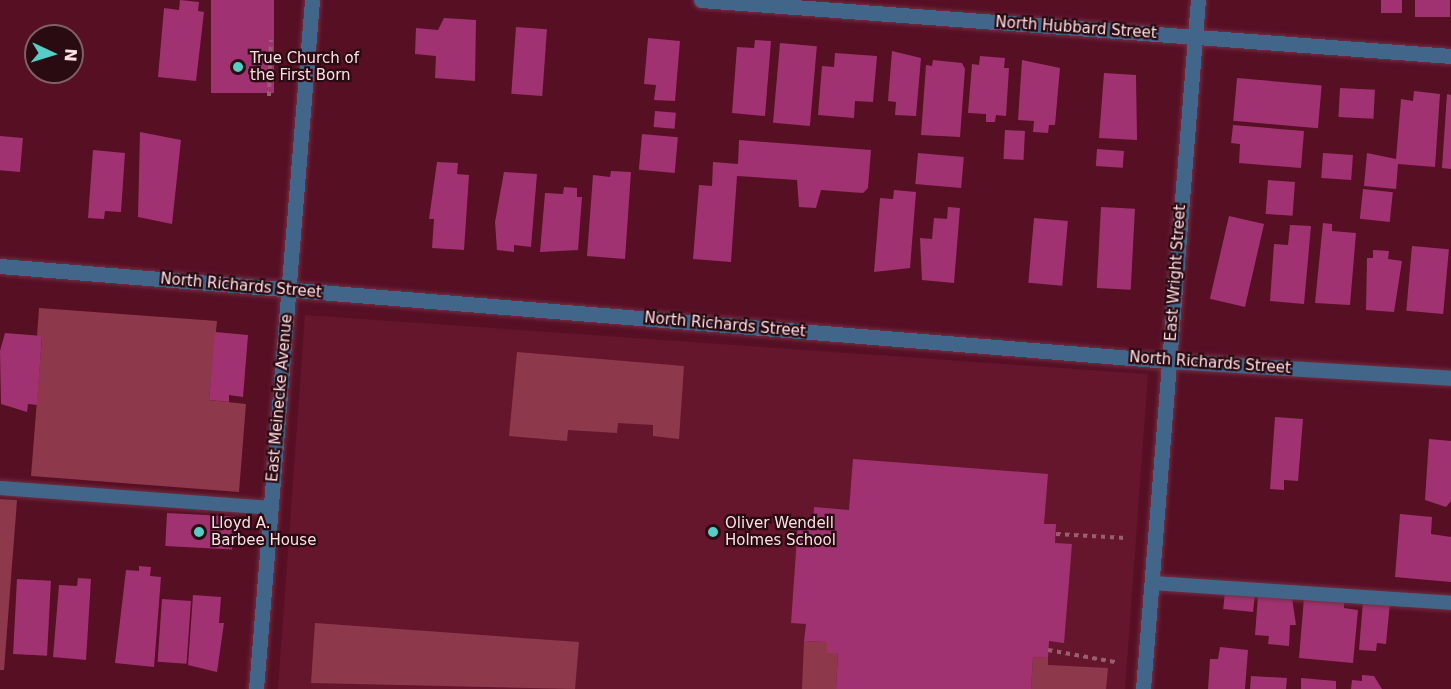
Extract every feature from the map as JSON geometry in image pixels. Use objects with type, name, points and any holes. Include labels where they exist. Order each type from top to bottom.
[{"type":"street","name":"East Meinecke Avenue","points":[[256,689],[312,0]]},
{"type":"street","name":"North Hubbard Street","points":[[701,0],[1451,56]]},
{"type":"street","name":"East Wright Street","points":[[1143,689],[1198,0]]},
{"type":"street","name":"North Richards Street","points":[[0,266],[1169,361],[1451,378]]},
{"type":"lane","points":[[0,488],[270,508]]},
{"type":"lane","points":[[1152,583],[1451,603]]},
{"type":"path","points":[[269,96],[272,40]]},
{"type":"path","points":[[1056,534],[1125,538]]},
{"type":"path","points":[[1048,650],[1115,663]]},
{"type":"shaded area","points":[[39,308],[217,321],[209,400],[246,404],[239,492],[31,476],[42,337],[37,336]]},
{"type":"shaded area","name":"Oliver Wendell Holmes School","points":[[305,315],[1148,374],[1125,689],[278,689]]},
{"type":"shaded area","points":[[517,352],[684,366],[679,439],[653,436],[653,425],[618,423],[617,433],[568,430],[567,441],[509,436]]},
{"type":"shaded area","points":[[0,499],[17,500],[4,670],[0,670]]},
{"type":"shaded area","points":[[315,623],[579,642],[575,689],[311,683]]},
{"type":"shaded area","points":[[804,641],[827,642],[827,653],[838,653],[836,689],[802,689]]},
{"type":"shaded area","points":[[1033,657],[1048,658],[1048,665],[1108,668],[1106,689],[1031,689]]},
{"type":"building","points":[[180,0],[199,2],[198,11],[204,12],[196,81],[158,77],[164,8],[179,10]]},
{"type":"building","name":"True Church of the First Born","points":[[211,0],[274,0],[274,93],[211,93]]},
{"type":"building","points":[[1381,0],[1402,0],[1402,13],[1381,13]]},
{"type":"building","points":[[1415,0],[1450,0],[1450,17],[1415,17]]},
{"type":"building","points":[[444,18],[476,20],[475,81],[435,78],[436,56],[415,54],[416,28],[438,30]]},
{"type":"building","points":[[516,27],[547,29],[542,96],[511,94]]},
{"type":"building","points":[[648,38],[680,41],[675,101],[654,100],[656,85],[644,84]]},
{"type":"building","points":[[755,40],[771,41],[765,116],[732,113],[737,47],[754,48]]},
{"type":"building","points":[[780,43],[817,46],[810,126],[773,123]]},
{"type":"building","points":[[892,51],[921,58],[916,116],[895,115],[896,102],[888,101]]},
{"type":"building","points":[[835,53],[877,56],[873,102],[855,101],[854,118],[818,115],[822,66],[834,67]]},
{"type":"building","points":[[980,56],[1005,58],[1004,68],[1009,68],[1006,116],[996,115],[995,122],[986,122],[986,114],[968,113],[972,64],[979,65]]},
{"type":"building","points":[[933,60],[962,63],[965,69],[960,137],[921,135],[926,65],[932,66]]},
{"type":"building","points":[[1022,60],[1060,68],[1055,125],[1049,125],[1048,133],[1033,132],[1034,121],[1018,120]]},
{"type":"building","points":[[1104,73],[1136,75],[1137,140],[1099,138]]},
{"type":"building","points":[[1237,78],[1322,85],[1318,128],[1233,121]]},
{"type":"building","points":[[1340,88],[1375,90],[1373,119],[1338,117]]},
{"type":"building","points":[[1414,91],[1440,94],[1435,167],[1398,164],[1396,189],[1364,186],[1367,153],[1396,159],[1401,99],[1413,101]]},
{"type":"building","points":[[1447,94],[1451,95],[1451,169],[1442,168]]},
{"type":"building","points":[[655,111],[676,113],[675,129],[654,127]]},
{"type":"building","points":[[1233,125],[1304,131],[1301,168],[1239,163],[1240,144],[1231,143]]},
{"type":"building","points":[[1005,130],[1025,131],[1023,160],[1003,159]]},
{"type":"building","points":[[140,132],[181,140],[172,224],[138,217]]},
{"type":"building","points":[[642,134],[678,137],[675,173],[639,170]]},
{"type":"building","points":[[0,136],[23,138],[20,172],[0,170]]},
{"type":"building","points":[[739,140],[871,150],[868,188],[863,193],[821,190],[816,208],[799,207],[797,180],[737,176],[731,262],[693,259],[699,185],[712,186],[713,162],[738,164]]},
{"type":"building","points":[[1097,149],[1124,151],[1123,168],[1096,166]]},
{"type":"building","points":[[93,150],[125,153],[121,212],[105,211],[104,219],[88,218]]},
{"type":"building","points":[[918,153],[964,157],[961,188],[915,184]]},
{"type":"building","points":[[1323,153],[1353,155],[1351,180],[1321,178]]},
{"type":"building","points":[[437,162],[458,163],[457,174],[469,175],[464,250],[432,248],[434,219],[429,219]]},
{"type":"building","points":[[611,171],[631,172],[625,259],[587,256],[593,175],[610,177]]},
{"type":"building","points":[[504,172],[537,174],[531,247],[514,245],[514,252],[497,250],[495,222]]},
{"type":"building","points":[[1268,180],[1295,182],[1293,216],[1266,214]]},
{"type":"building","points":[[564,187],[577,188],[577,197],[582,197],[578,250],[540,252],[545,193],[563,194]]},
{"type":"building","points":[[1363,189],[1393,192],[1390,222],[1360,219]]},
{"type":"building","points":[[894,190],[916,192],[910,268],[874,272],[880,198],[893,199]]},
{"type":"building","points":[[948,207],[960,208],[954,283],[922,280],[920,238],[932,239],[934,218],[947,219]]},
{"type":"building","points":[[1101,207],[1135,209],[1131,290],[1097,288]]},
{"type":"building","points":[[1229,216],[1264,224],[1245,307],[1210,299]]},
{"type":"building","points":[[1034,218],[1068,221],[1062,286],[1028,283]]},
{"type":"building","points":[[1323,223],[1332,224],[1332,231],[1356,233],[1350,305],[1315,303]]},
{"type":"building","points":[[1290,225],[1311,226],[1304,304],[1270,301],[1274,244],[1288,245]]},
{"type":"building","points":[[1412,246],[1449,249],[1443,314],[1406,311]]},
{"type":"building","points":[[1373,250],[1389,251],[1388,259],[1402,261],[1394,312],[1366,310],[1367,258],[1373,258]]},
{"type":"building","points":[[215,332],[248,335],[243,397],[229,395],[229,402],[209,400]]},
{"type":"building","points":[[5,333],[42,336],[37,405],[28,404],[27,412],[1,404],[0,351]]},
{"type":"building","points":[[1275,417],[1303,419],[1298,481],[1284,480],[1284,490],[1270,489]]},
{"type":"building","points":[[1429,439],[1451,441],[1451,501],[1446,507],[1425,500]]},
{"type":"building","points":[[853,459],[1048,474],[1044,524],[1056,524],[1055,543],[1072,544],[1064,643],[1049,641],[1048,658],[1033,657],[1031,689],[836,689],[838,653],[827,653],[827,642],[804,641],[806,624],[791,623],[798,523],[813,524],[814,507],[849,510]]},
{"type":"building","name":"Lloyd A. Barbee House","points":[[167,513],[234,517],[232,549],[165,546]]},
{"type":"building","points":[[1400,514],[1432,517],[1431,534],[1451,537],[1451,582],[1395,577]]},
{"type":"building","points":[[139,566],[151,567],[150,576],[161,577],[154,667],[115,663],[126,570],[139,571]]},
{"type":"building","points":[[78,578],[91,579],[86,660],[53,657],[59,585],[77,586]]},
{"type":"building","points":[[17,579],[51,581],[47,656],[13,654]]},
{"type":"building","points":[[1225,592],[1255,595],[1253,612],[1223,609]]},
{"type":"building","points":[[193,595],[221,597],[219,623],[224,623],[217,672],[188,665]]},
{"type":"building","points":[[1258,596],[1292,598],[1296,625],[1290,625],[1289,646],[1268,644],[1269,636],[1255,635]]},
{"type":"building","points":[[1304,598],[1344,601],[1344,608],[1358,610],[1353,663],[1299,658]]},
{"type":"building","points":[[162,599],[191,601],[187,664],[158,662]]},
{"type":"building","points":[[1363,601],[1390,603],[1386,644],[1377,643],[1376,651],[1359,650]]},
{"type":"building","points":[[1220,647],[1248,650],[1245,689],[1208,689],[1210,659],[1218,659]]},
{"type":"building","points":[[1362,675],[1374,676],[1382,689],[1351,689],[1352,680],[1362,681]]},
{"type":"building","points":[[1251,676],[1287,678],[1286,689],[1250,689]]},
{"type":"building","points":[[1301,678],[1336,681],[1336,689],[1301,689]]},
{"type":"place","name":"True Church of the First Born","points":[[238,67]]},
{"type":"place","name":"Lloyd A. Barbee House","points":[[199,532]]},
{"type":"place","name":"Oliver Wendell Holmes School","points":[[713,532]]}]
